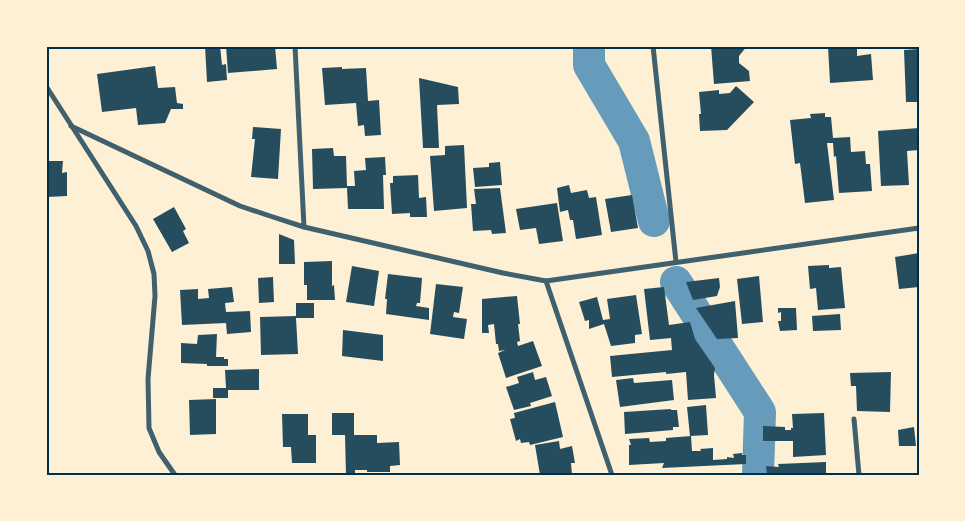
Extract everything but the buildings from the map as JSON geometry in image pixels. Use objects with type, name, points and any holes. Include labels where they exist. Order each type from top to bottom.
[{"type":"street","points":[[295,46],[304,227]]},
{"type":"street","points":[[653,46],[676,262]]},
{"type":"street","points":[[46,86],[136,226],[148,251],[154,274],[155,296],[148,378],[149,428],[159,452],[175,475]]},
{"type":"street","points":[[71,126],[240,206],[304,227],[503,273],[546,281],[919,228]]},
{"type":"street","points":[[546,281],[612,475]]},
{"type":"street","points":[[854,419],[859,475]]},
{"type":"waterway","points":[[589,46],[589,65],[634,141],[654,221]]},
{"type":"waterway","points":[[676,282],[760,412],[758,475]]}]
